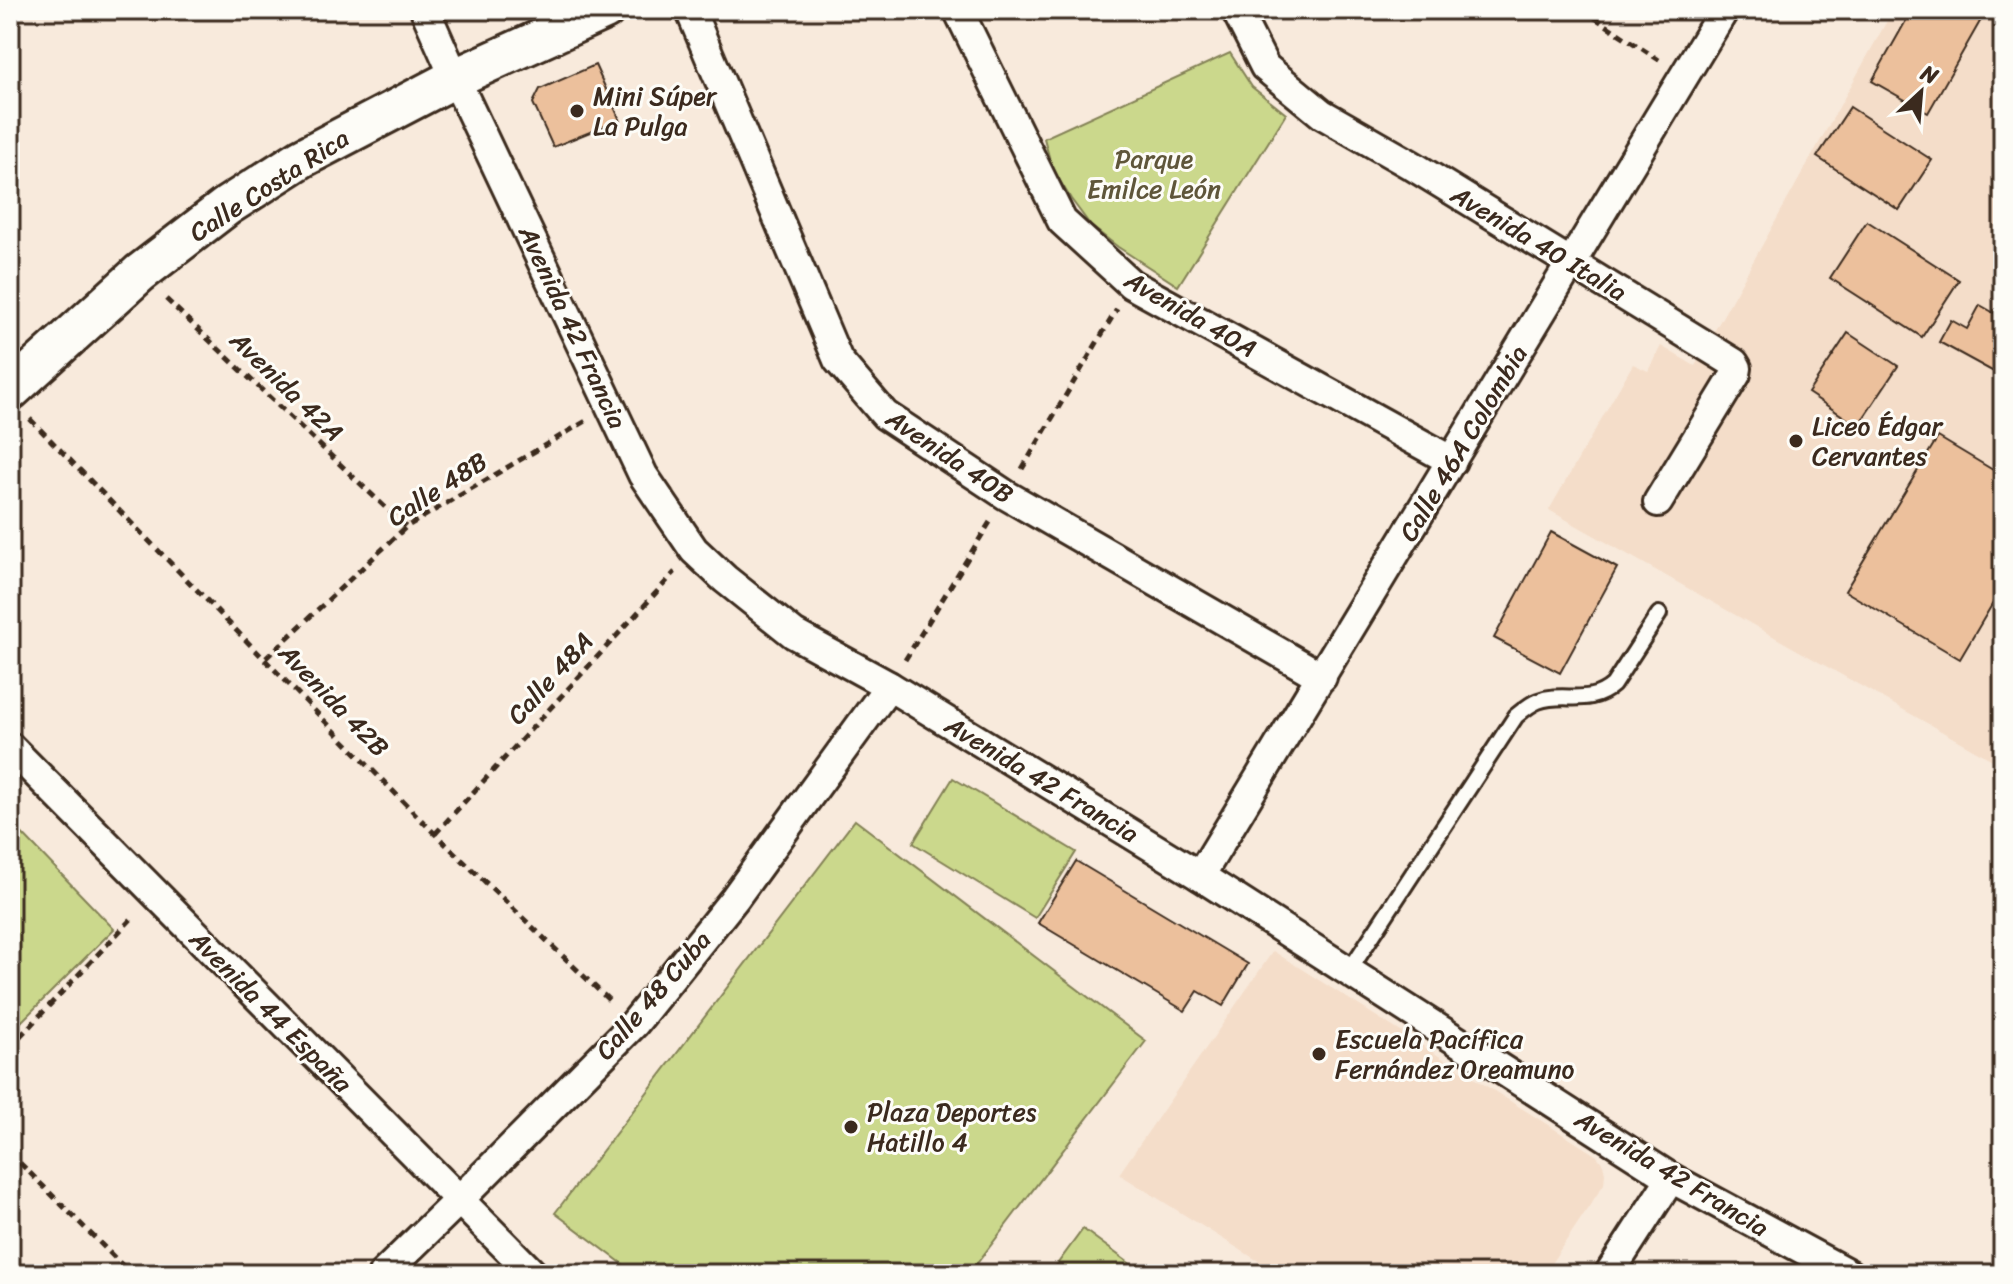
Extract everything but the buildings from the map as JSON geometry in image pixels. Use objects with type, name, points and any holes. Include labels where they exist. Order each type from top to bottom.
[{"type":"main road","name":"Calle Costa Rica","points":[[16,400],[140,273],[227,206],[302,158],[455,78],[605,10]]},
{"type":"street","name":"Avenida 42 Francia","points":[[425,10],[643,475],[694,550],[725,579],[794,634],[889,686],[1200,876],[1671,1178],[1849,1274]]},
{"type":"street","name":"Avenida 40B","points":[[690,10],[838,360],[885,415],[1006,495],[1322,677]]},
{"type":"street","name":"Avenida 40A","points":[[958,10],[1062,221],[1131,284],[1452,461]]},
{"type":"street","name":"Avenida 40 Italia","points":[[1236,10],[1265,67],[1322,114],[1413,166],[1734,363],[1736,374],[1658,502]]},
{"type":"street","name":"Calle 46A Colombia","points":[[1200,876],[1724,10]]},
{"type":"street","name":"Calle 48 Cuba","points":[[383,1274],[634,1024],[735,898],[889,686]]},
{"type":"street","name":"Avenida 44 España","points":[[10,747],[533,1274]]},
{"type":"street","points":[[1609,1274],[1671,1178]]},
{"type":"lane","points":[[1349,971],[1516,716],[1538,701],[1604,693],[1613,685],[1659,614]]},
{"type":"path","points":[[1583,10],[1683,76]]},
{"type":"path","name":"Avenida 42A","points":[[140,273],[406,527]]},
{"type":"path","name":"Avenida 42B","points":[[16,400],[435,834],[634,1024]]},
{"type":"path","name":"Calle 48B","points":[[266,658],[406,527],[611,407]]},
{"type":"path","name":"Calle 48A","points":[[435,834],[694,550]]},
{"type":"path","points":[[10,1047],[155,894]]},
{"type":"path","points":[[10,1153],[131,1274]]},
{"type":"shaded area","name":"Liceo Édgar Cervantes","points":[[1893,10],[2003,10],[2003,766],[1549,510],[1633,364],[1648,371],[1661,346],[1695,366]]},
{"type":"shaded area","name":"Escuela Pacífica Fernández Oreamuno","points":[[1273,951],[1597,1156],[1603,1164],[1604,1184],[1544,1274],[1279,1274],[1119,1174]]},
{"type":"green space","name":"Parque Emilce León","points":[[1230,53],[1252,87],[1286,114],[1178,286],[1091,226],[1052,168],[1044,138]]},
{"type":"green space","points":[[953,778],[1076,852],[1035,918],[913,843]]},
{"type":"green space","name":"Plaza Deportes Hatillo 4","points":[[855,820],[1146,1041],[969,1274],[636,1274],[555,1213]]},
{"type":"green space","points":[[10,821],[114,929],[10,1033]]},
{"type":"green space","points":[[1083,1229],[1144,1274],[1050,1274]]},
{"type":"place","name":"Mini Súper La Pulga","points":[[577,111]]},
{"type":"place","name":"Liceo Édgar Cervantes","points":[[1796,441]]},
{"type":"place","name":"Escuela Pacífica Fernández Oreamuno","points":[[1319,1054]]},
{"type":"place","name":"Plaza Deportes Hatillo 4","points":[[851,1127]]}]
